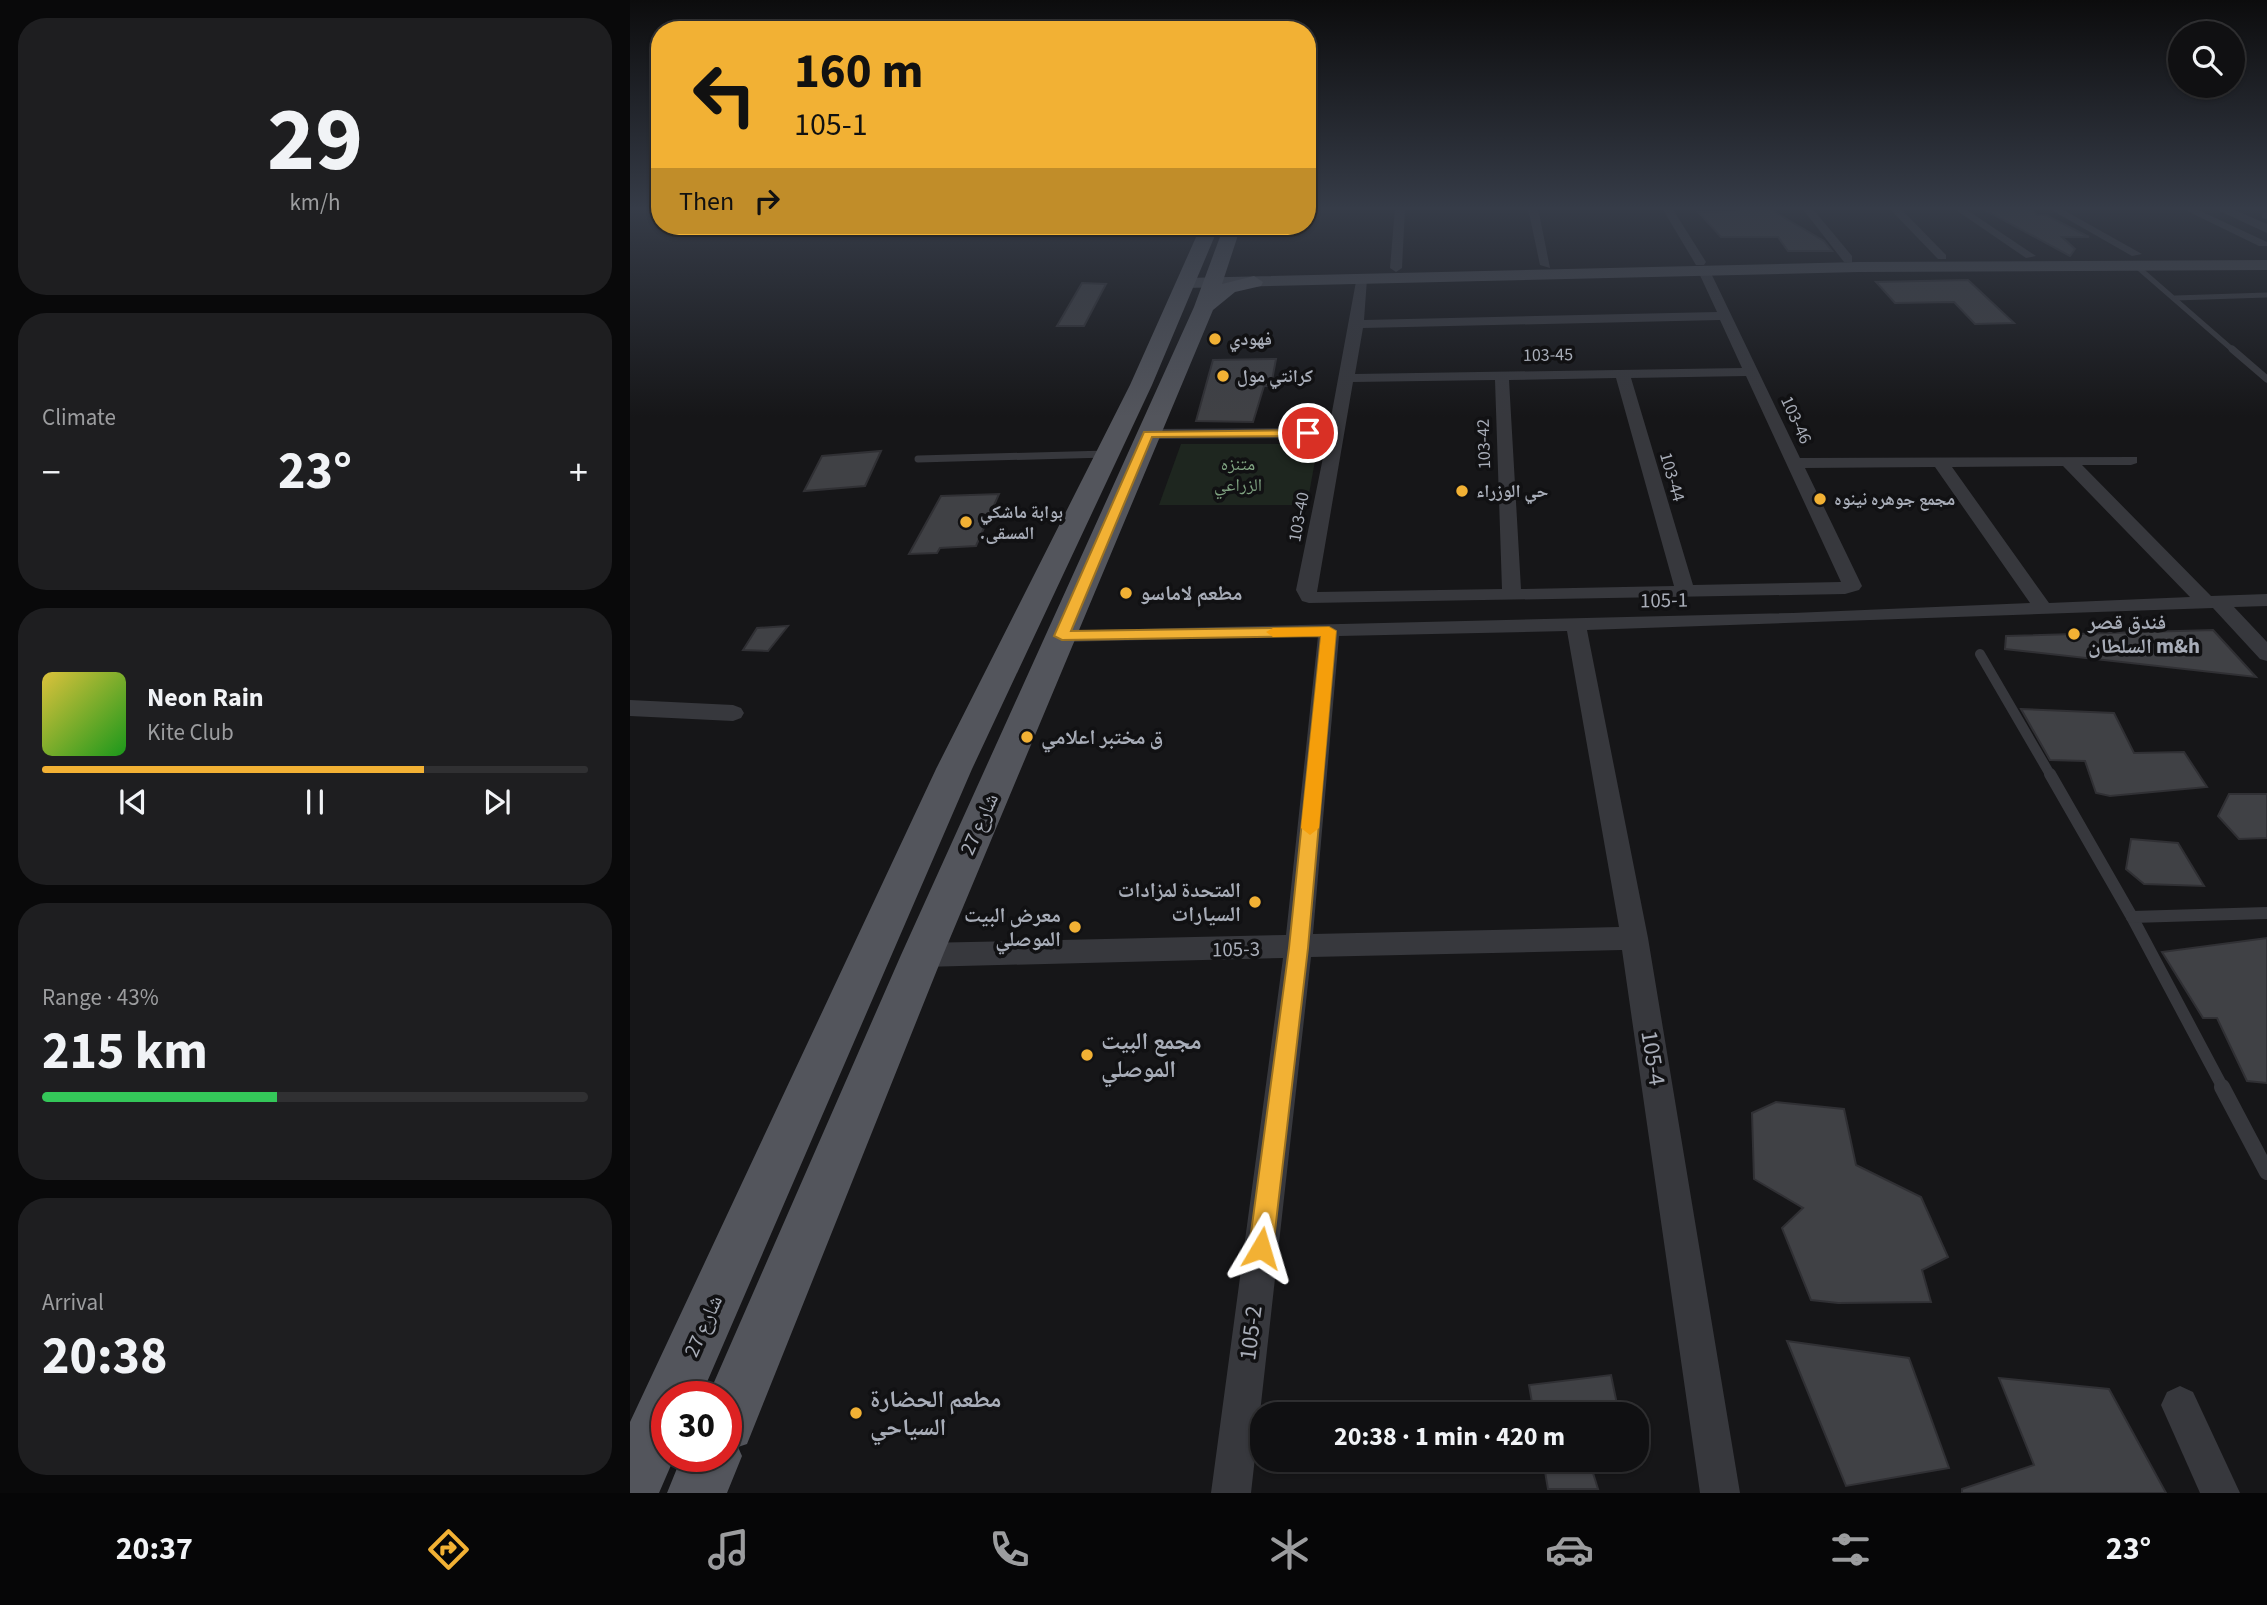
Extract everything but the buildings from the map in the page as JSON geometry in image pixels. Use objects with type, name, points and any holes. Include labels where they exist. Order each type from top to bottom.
[{"type":"main road","name":"شارع 27","points":[[678,1381],[954,769],[1107,454],[1202,278]]},
{"type":"main road","name":"شارع 27","points":[[742,1385],[922,955],[1148,434],[1204,278]]},
{"type":"main road","points":[[1219,278],[1228,288],[1255,278]]},
{"type":"main road","points":[[1316,278],[1396,278]]},
{"type":"main road","points":[[630,1489],[651,1442]]},
{"type":"main road","points":[[697,1493],[706,1472]]},
{"type":"street","name":"103-46","points":[[1707,278],[1852,586]]},
{"type":"street","name":"103-40","points":[[1309,597],[1306,590],[1357,324],[1361,279]]},
{"type":"street","points":[[1357,324],[1725,316]]},
{"type":"street","name":"103-45","points":[[1346,378],[1752,372]]},
{"type":"street","name":"103-44","points":[[1622,373],[1685,591]]},
{"type":"street","name":"103-42","points":[[1503,375],[1512,595]]},
{"type":"street","points":[[1148,434],[1334,433]]},
{"type":"street","points":[[1795,463],[2131,460]]},
{"type":"street","points":[[2069,462],[2267,654]]},
{"type":"street","points":[[1941,463],[2043,608]]},
{"type":"street","points":[[1309,597],[1321,599],[1852,586]]},
{"type":"street","points":[[1779,589],[1793,620]]},
{"type":"street","name":"105-1","points":[[1062,636],[1793,620],[2267,600]]},
{"type":"street","name":"105-4","points":[[1576,624],[1634,938],[1720,1493]]},
{"type":"street","name":"105-2","points":[[1231,1493],[1298,948],[1329,631]]},
{"type":"street","points":[[630,708],[733,713]]},
{"type":"street","name":"105-3","points":[[922,955],[1634,938]]},
{"type":"street","points":[[2180,1405],[2220,1493]]},
{"type":"lane","points":[[2154,278],[2267,379]]},
{"type":"lane","points":[[2175,298],[2267,295]]},
{"type":"lane","points":[[918,459],[1107,454]]},
{"type":"lane","points":[[1980,654],[2132,917],[2267,1172]]},
{"type":"lane","points":[[2132,917],[2267,913]]},
{"type":"green space","name":"متنزه الزراعي","points":[[1181,444],[1318,444],[1307,505],[1159,505]]},
{"type":"slow traffic","points":[[1273,632],[1329,631],[1310,828]]},
{"type":"place","name":"فهودي","points":[[1215,339]]},
{"type":"place","name":"كرانتي مول","points":[[1223,376]]},
{"type":"place","name":"حي الوزراء","points":[[1462,491]]},
{"type":"place","name":"مجمع جوهره نينوه","points":[[1820,499]]},
{"type":"place","name":"بوابة ماشكي .المسقى","points":[[966,522]]},
{"type":"place","name":"مطعم لاماسو","points":[[1126,593]]},
{"type":"place","name":"فندق قصر السلطان m&h","points":[[2074,634]]},
{"type":"place","name":"ق مختبر اعلامي","points":[[1027,737]]},
{"type":"place","name":"المتحدة لمزادات السيارات","points":[[1255,902]]},
{"type":"place","name":"معرض البيت الموصلي","points":[[1075,927]]},
{"type":"place","name":"مجمع البيت الموصلي","points":[[1087,1055]]},
{"type":"place","name":"مطعم الحضارة السياحي","points":[[856,1413]]},
{"type":"route","points":[[1261,1248],[1298,948],[1329,631],[1062,636],[1148,434],[1308,433]]}]
